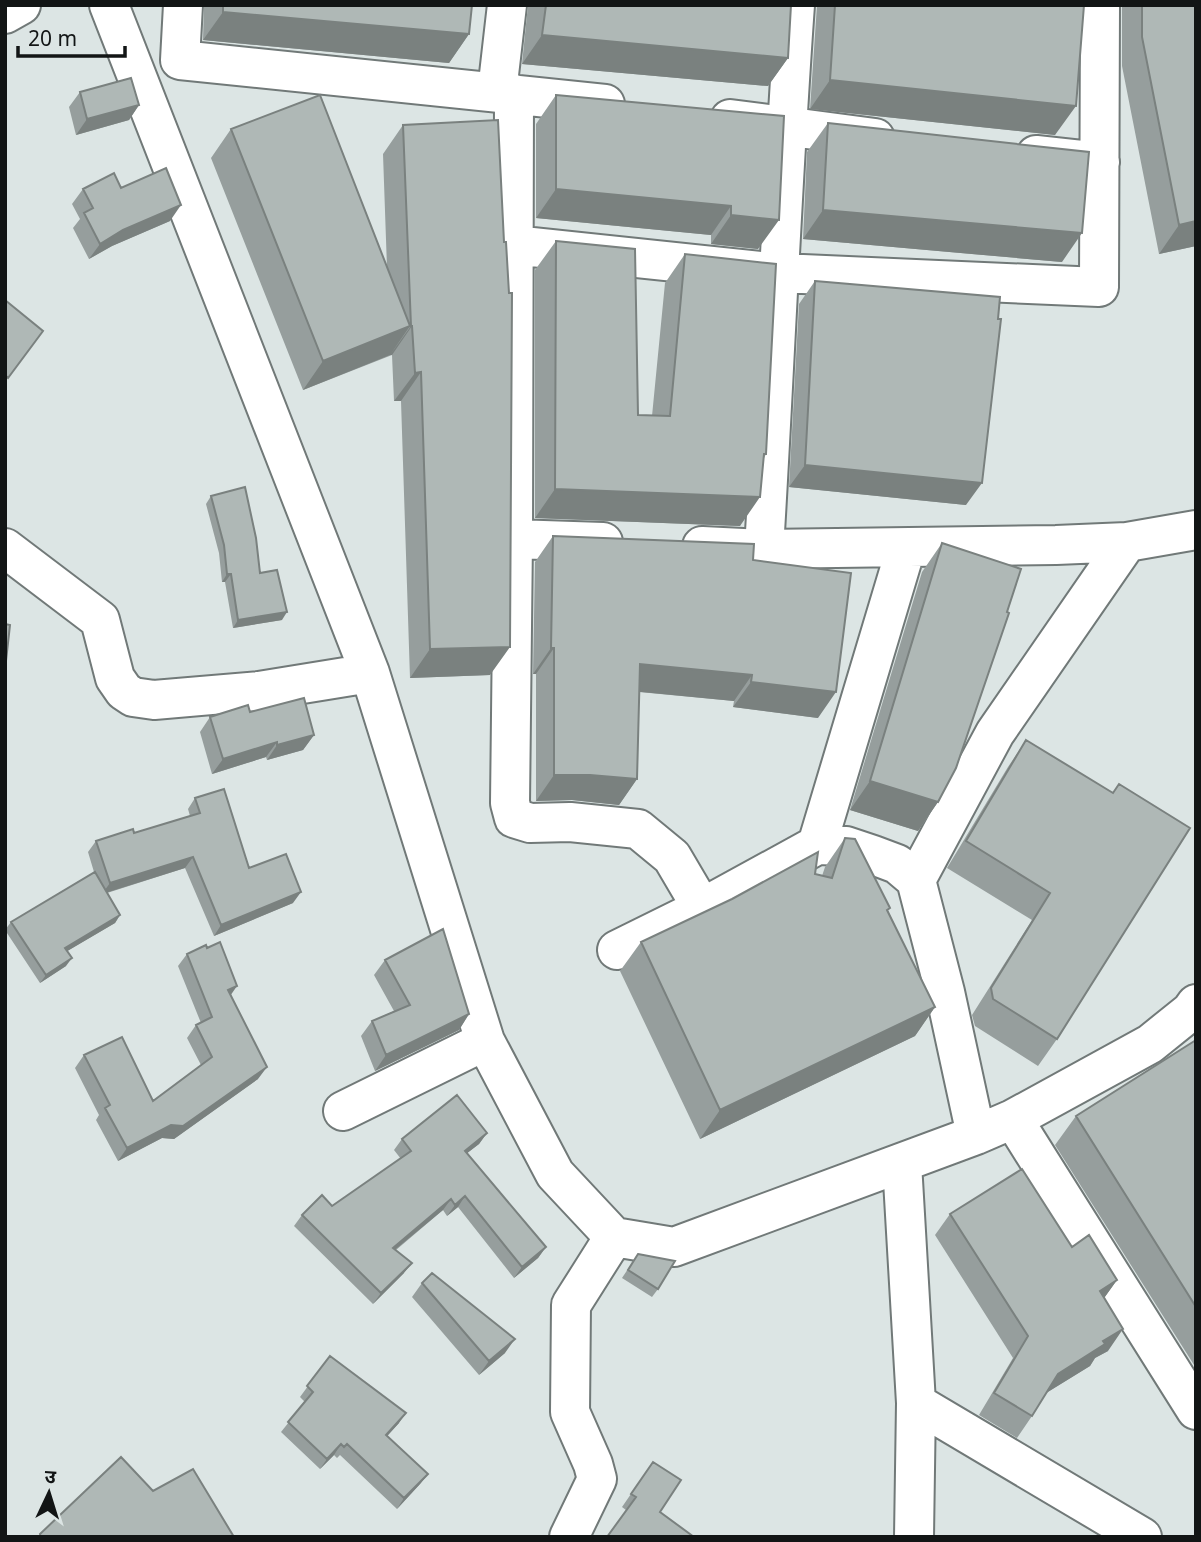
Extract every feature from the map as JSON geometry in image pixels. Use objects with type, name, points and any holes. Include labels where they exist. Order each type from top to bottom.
[{"type":"street","points":[[5,14],[21,5]]},
{"type":"street","points":[[109,5],[370,673],[485,1041],[555,1174],[614,1237],[674,1247],[976,1135],[1013,1119],[1150,1044],[1196,1004]]},
{"type":"street","points":[[183,5],[180,60],[637,108]]},
{"type":"street","points":[[507,5],[506,93],[513,245],[510,803],[514,818],[530,823],[570,822],[638,829],[672,857],[702,908]]},
{"type":"street","points":[[764,549],[786,125],[795,5]]},
{"type":"street","points":[[513,245],[780,273],[1099,287],[1100,5]]},
{"type":"street","points":[[691,114],[912,142]]},
{"type":"street","points":[[1006,152],[1100,162]]},
{"type":"street","points":[[673,544],[764,549],[906,548],[1127,542],[1196,530]]},
{"type":"street","points":[[513,539],[633,543]]},
{"type":"street","points":[[916,880],[995,733],[1127,542]]},
{"type":"street","points":[[5,548],[100,620],[115,678],[124,691],[133,697],[154,700],[259,691],[370,673]]},
{"type":"street","points":[[817,845],[906,548]]},
{"type":"street","points":[[617,950],[702,908],[817,845],[846,846],[897,864],[916,880],[945,992],[976,1135]]},
{"type":"street","points":[[343,1111],[485,1041]]},
{"type":"street","points":[[1013,1119],[1196,1410]]},
{"type":"street","points":[[902,1163],[916,1403],[914,1537]]},
{"type":"street","points":[[569,1537],[597,1479],[570,1412],[571,1305],[614,1237]]},
{"type":"street","points":[[916,1403],[1142,1537]]},
{"type":"building","points":[[223,5],[472,5],[469,34],[223,12]]},
{"type":"building","points":[[546,5],[791,5],[788,58],[542,35]]},
{"type":"building","points":[[835,5],[1084,5],[1076,106],[830,80]]},
{"type":"building","points":[[1142,5],[1196,5],[1196,221],[1179,225],[1142,37]]},
{"type":"building","points":[[131,78],[139,105],[87,119],[80,92]]},
{"type":"building","points":[[320,95],[410,326],[323,361],[231,129]]},
{"type":"building","points":[[556,95],[784,116],[779,220],[731,215],[731,206],[556,189]]},
{"type":"building","points":[[498,120],[504,242],[509,293],[512,293],[510,647],[430,649],[421,372],[415,373],[411,326],[403,125]]},
{"type":"building","points":[[828,123],[1089,152],[1082,233],[823,210]]},
{"type":"building","points":[[166,168],[181,205],[123,230],[100,244],[84,213],[93,208],[83,189],[114,173],[121,188]]},
{"type":"building","points":[[556,241],[635,249],[638,415],[670,416],[685,254],[776,264],[766,454],[760,497],[555,489]]},
{"type":"building","points":[[815,281],[1000,297],[998,319],[1001,319],[982,483],[805,465]]},
{"type":"building","points":[[5,300],[43,331],[8,378],[5,375]]},
{"type":"building","points":[[245,487],[260,573],[277,570],[287,612],[238,620],[231,574],[227,574],[224,545],[211,496]]},
{"type":"building","points":[[553,536],[754,544],[753,560],[851,573],[836,692],[751,682],[752,675],[640,664],[637,779],[554,775],[554,648],[551,648]]},
{"type":"building","points":[[942,543],[1021,569],[1007,612],[1009,613],[956,768],[938,802],[870,781]]},
{"type":"building","points":[[5,624],[10,625],[5,670]]},
{"type":"building","points":[[304,698],[314,735],[277,745],[277,742],[223,759],[210,717],[248,705],[250,712]]},
{"type":"building","points":[[1026,740],[1113,793],[1119,784],[1190,828],[1057,1039],[993,999],[991,988],[1050,893],[966,841]]},
{"type":"building","points":[[224,789],[249,868],[286,854],[301,892],[221,925],[193,857],[110,883],[96,841],[133,829],[134,833],[200,813],[195,798]]},
{"type":"building","points":[[845,838],[855,839],[935,1007],[720,1110],[641,942],[732,899],[818,852],[815,874],[832,878]]},
{"type":"building","points":[[95,872],[120,915],[65,948],[72,958],[46,975],[11,922]]},
{"type":"building","points":[[443,929],[469,1014],[386,1055],[372,1021],[410,1005],[385,960]]},
{"type":"building","points":[[220,942],[237,986],[228,990],[267,1067],[183,1126],[171,1125],[127,1148],[105,1108],[110,1105],[84,1055],[122,1037],[153,1101],[212,1057],[196,1025],[212,1017],[187,954]]},
{"type":"building","points":[[1196,1040],[1196,1307],[1076,1116]]},
{"type":"building","points":[[457,1095],[487,1133],[465,1151],[546,1247],[522,1267],[465,1196],[455,1205],[451,1199],[393,1248],[412,1263],[381,1293],[302,1215],[322,1195],[332,1206],[411,1151],[402,1139]]},
{"type":"building","points":[[1022,1169],[1072,1247],[1089,1235],[1117,1280],[1100,1291],[1123,1329],[1058,1374],[1032,1416],[994,1393],[1028,1336],[950,1214]]},
{"type":"building","points":[[638,1254],[675,1261],[658,1289],[628,1270]]},
{"type":"building","points":[[432,1273],[515,1339],[489,1361],[422,1283]]},
{"type":"building","points":[[330,1356],[406,1413],[386,1435],[428,1474],[404,1498],[347,1444],[344,1447],[341,1444],[327,1459],[288,1422],[313,1392],[307,1386]]},
{"type":"building","points":[[121,1457],[153,1491],[193,1469],[234,1537],[41,1537],[40,1534]]},
{"type":"building","points":[[653,1462],[681,1480],[660,1512],[694,1537],[607,1537],[636,1497],[631,1494]]}]
